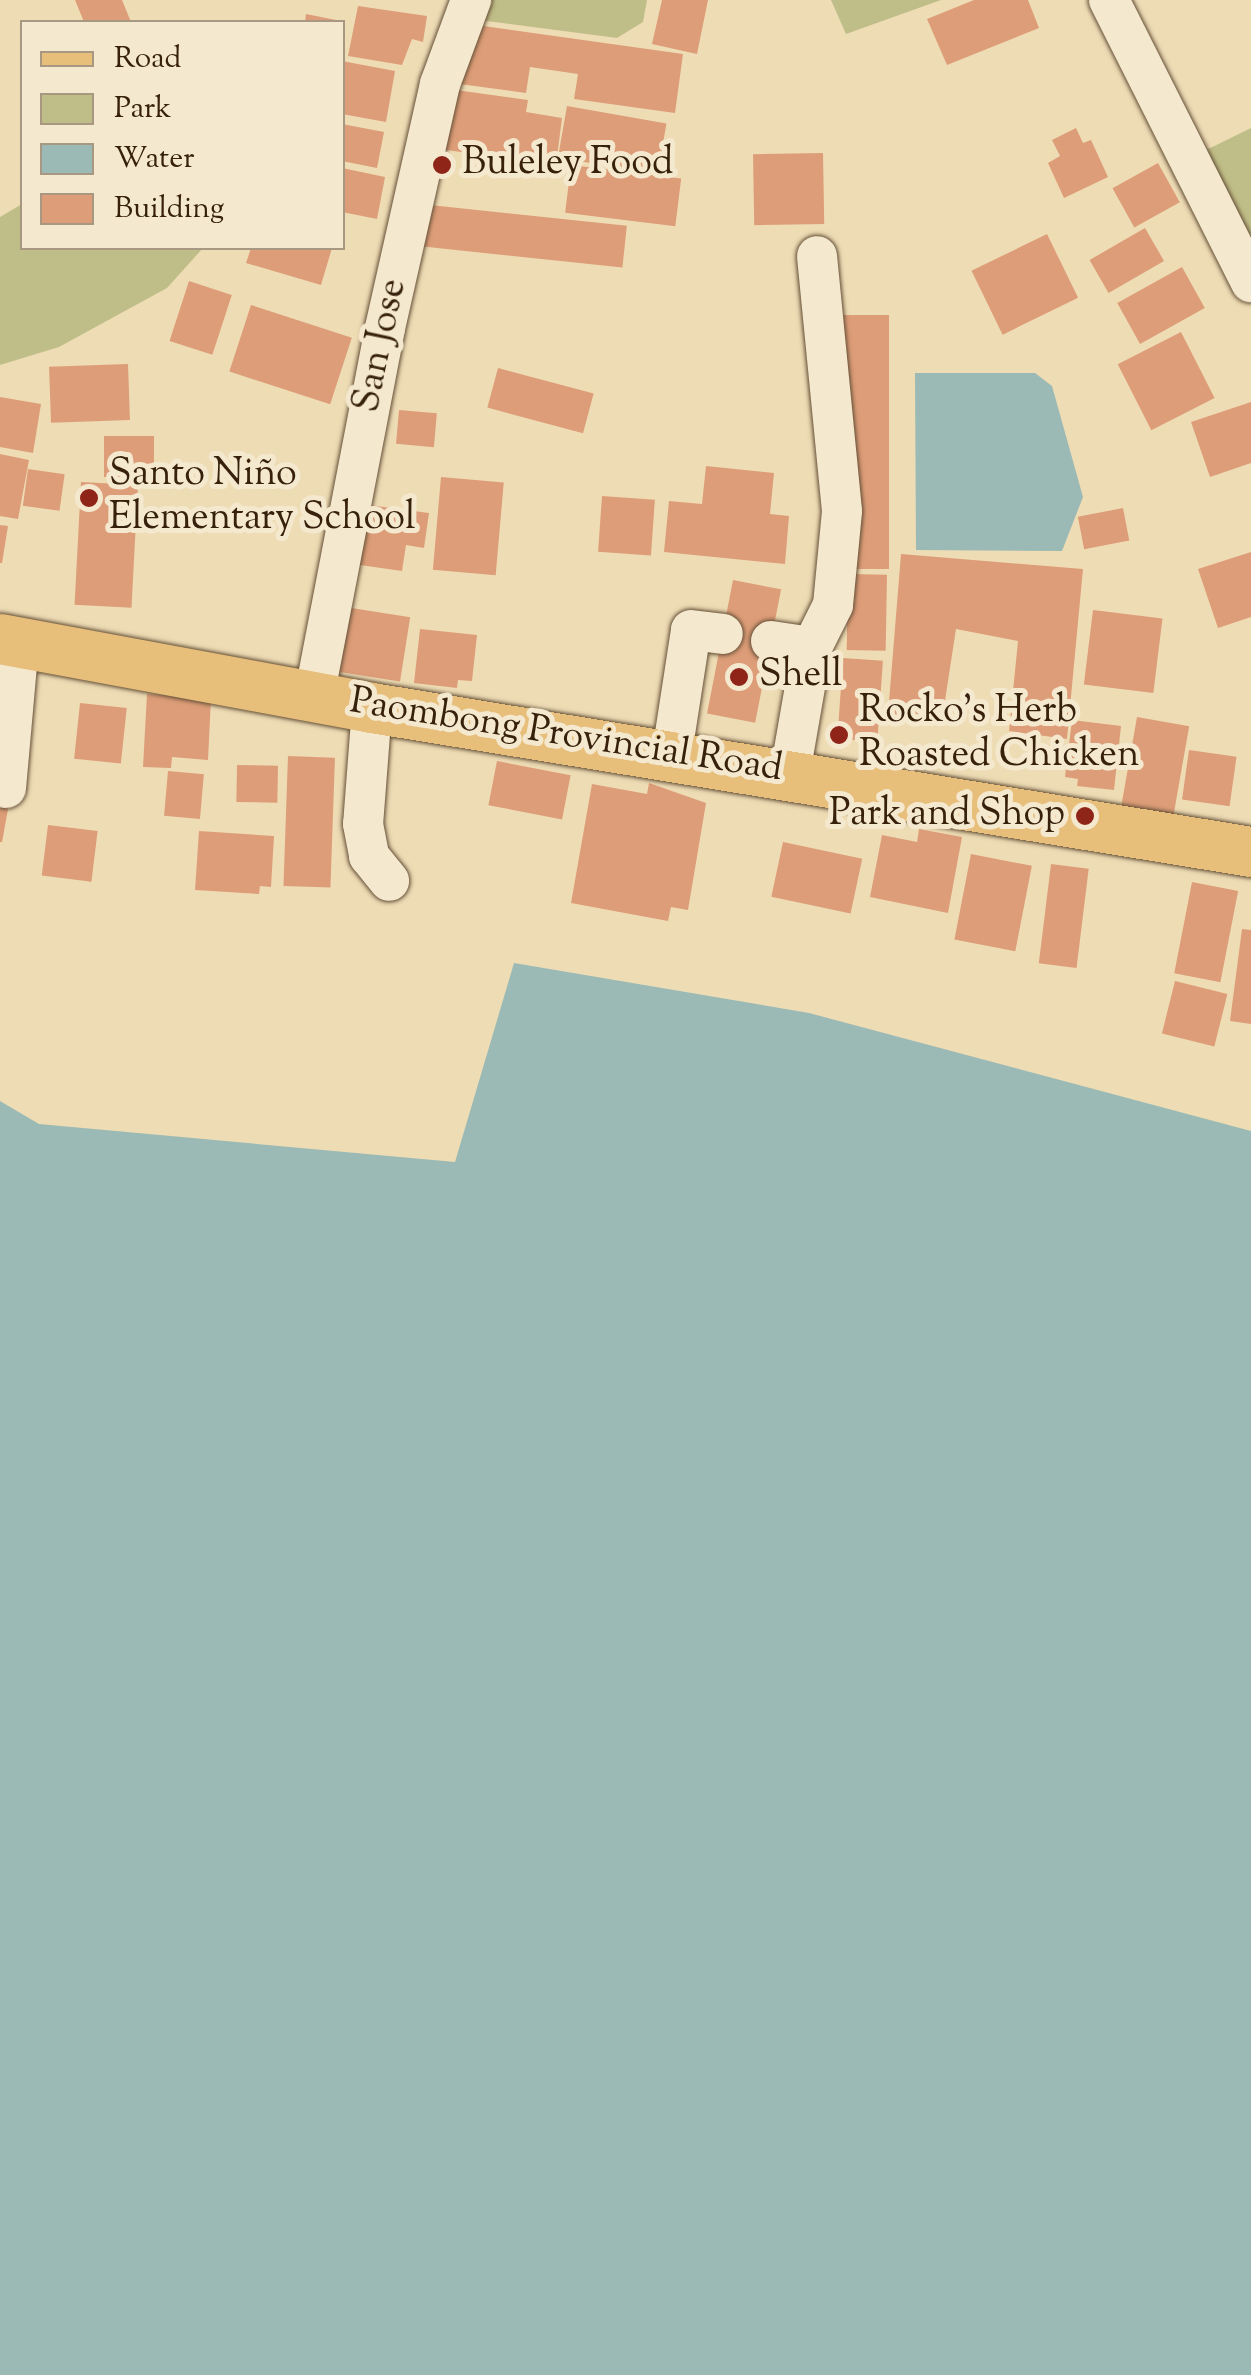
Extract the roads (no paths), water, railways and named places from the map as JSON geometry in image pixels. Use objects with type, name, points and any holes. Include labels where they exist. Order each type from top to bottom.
[{"type":"main road","name":"Paombong Provincial Road","points":[[9,640],[372,708],[672,753],[1251,852]]},
{"type":"street","name":"San Jose","points":[[314,697],[384,328],[440,84],[471,0]]},
{"type":"street","points":[[1109,0],[1251,282]]},
{"type":"street","points":[[790,773],[812,648],[834,605],[842,512],[816,256]]},
{"type":"street","points":[[672,753],[691,630],[722,634]]},
{"type":"street","points":[[6,788],[9,640]]},
{"type":"street","points":[[771,641],[812,648]]},
{"type":"street","points":[[372,708],[363,824],[368,856],[389,880]]},
{"type":"water","points":[[915,373],[1035,373],[1052,386],[1083,497],[1062,551],[916,550]]},
{"type":"water","points":[[514,963],[809,1013],[1251,1131],[1251,2375],[0,2375],[0,1101],[39,1124],[455,1162]]},
{"type":"place","name":"Buleley Food","points":[[442,165]]},
{"type":"place","name":"Santo Niño Elementary School","points":[[89,498]]},
{"type":"place","name":"Shell","points":[[739,677]]},
{"type":"place","name":"Rocko's Herb Roasted Chicken","points":[[839,735]]},
{"type":"place","name":"Park and Shop","points":[[1085,816]]}]
